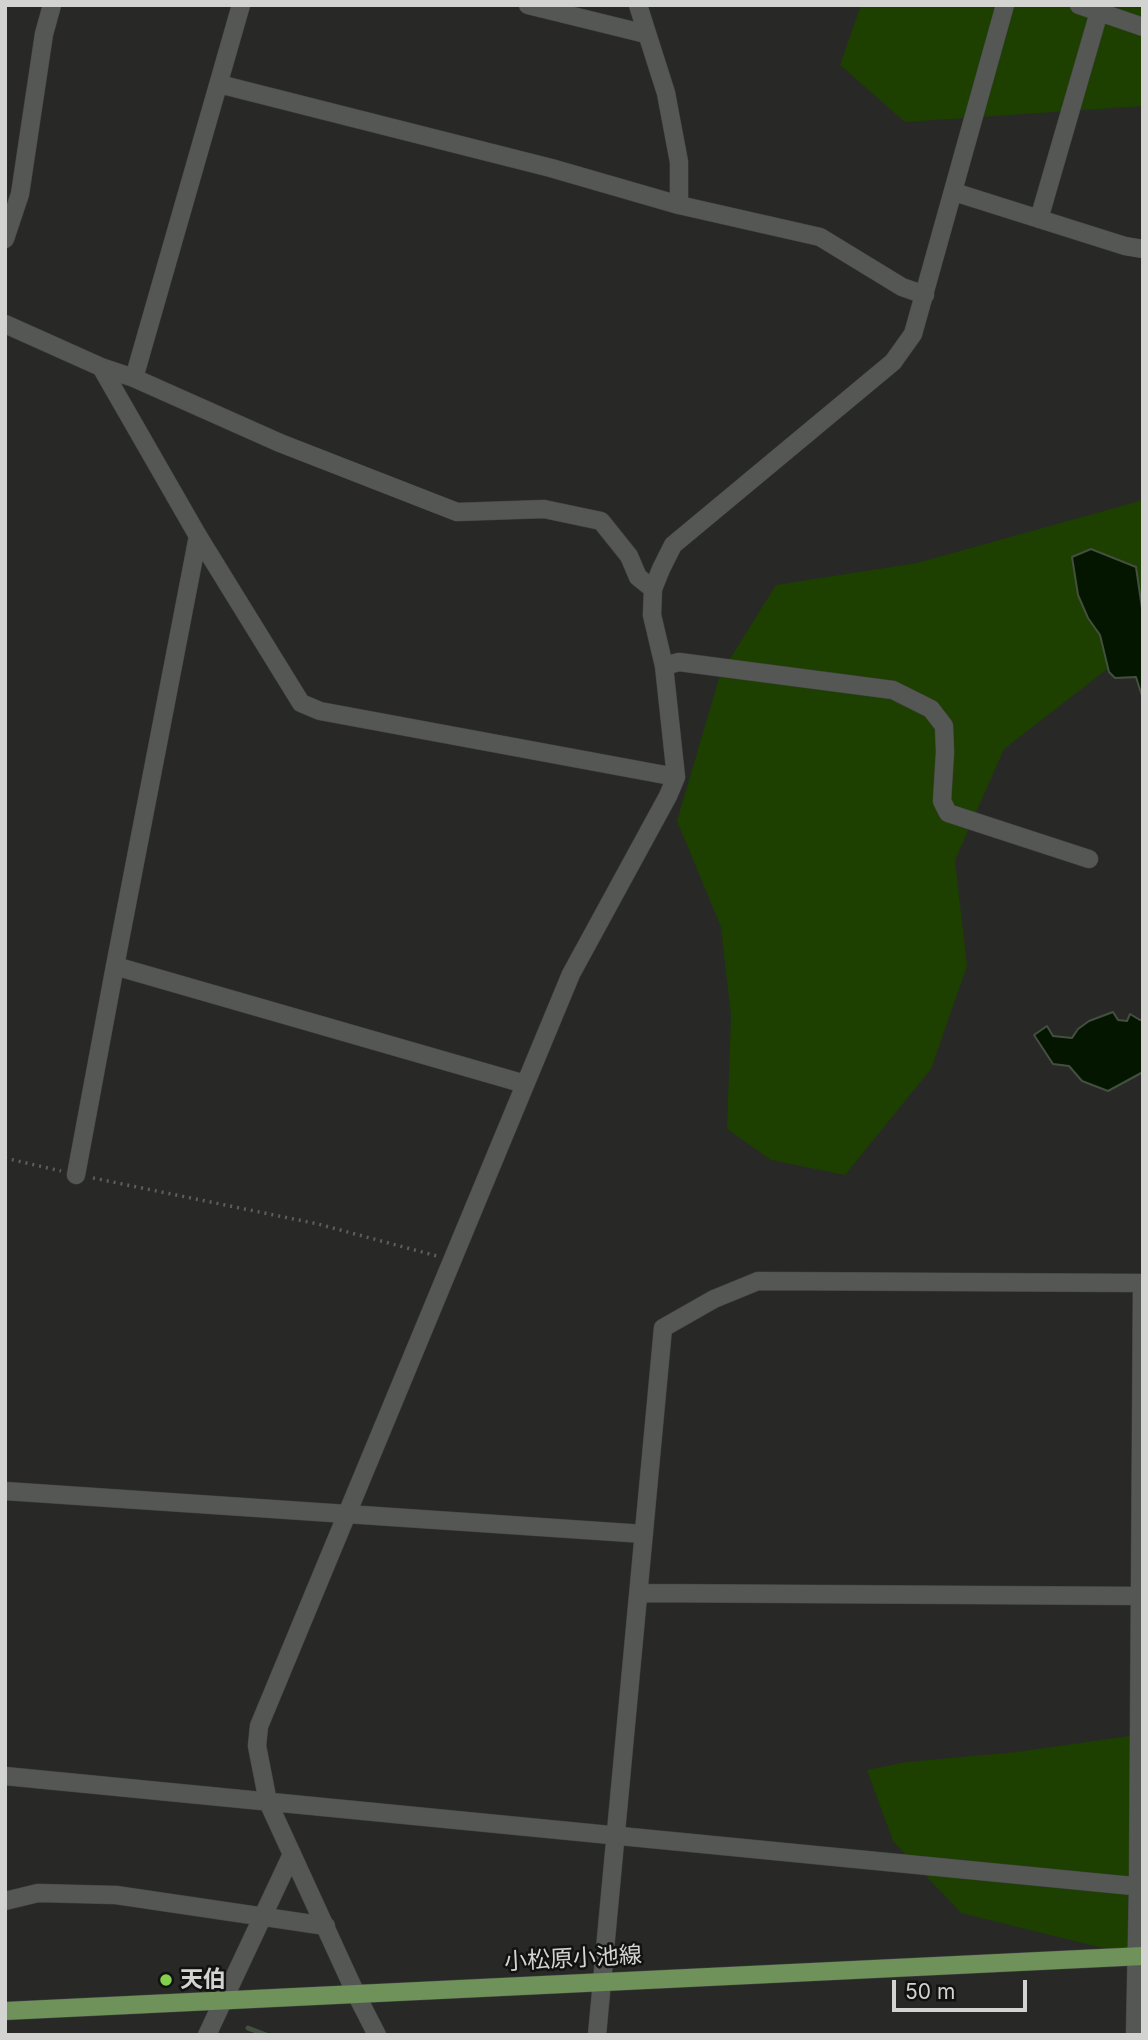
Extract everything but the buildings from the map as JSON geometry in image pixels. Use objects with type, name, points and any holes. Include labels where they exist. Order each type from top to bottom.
[{"type":"main road","name":"小松原小池線","points":[[5,2011],[1139,1956]]},
{"type":"street","points":[[5,239],[20,194],[44,34],[52,5]]},
{"type":"street","points":[[134,378],[241,5]]},
{"type":"street","points":[[528,5],[646,34]]},
{"type":"street","points":[[638,5],[666,93],[679,162],[679,205]]},
{"type":"street","points":[[377,2035],[268,1802],[257,1746],[259,1726],[571,974],[676,777],[664,666],[652,615],[653,589],[673,545],[893,362],[913,334],[1005,5]]},
{"type":"street","points":[[1079,5],[1143,27]]},
{"type":"street","points":[[1039,219],[1099,12]]},
{"type":"street","points":[[219,84],[551,168],[679,205],[820,237],[902,287],[925,295]]},
{"type":"street","points":[[954,192],[1125,246],[1143,249]]},
{"type":"street","points":[[5,324],[280,443],[457,512],[544,509],[601,521],[629,556],[638,577],[653,589]]},
{"type":"street","points":[[101,367],[198,536],[301,703],[320,711],[676,777]]},
{"type":"street","points":[[76,1175],[198,536]]},
{"type":"street","points":[[664,666],[679,662],[893,690],[932,709],[944,726],[946,752],[942,801],[948,813],[1089,859]]},
{"type":"street","points":[[115,966],[525,1084]]},
{"type":"street","points":[[597,2035],[663,1328],[713,1299],[758,1281],[1142,1283],[1140,1887],[1135,2035]]},
{"type":"street","points":[[5,1491],[644,1534]]},
{"type":"street","points":[[639,1593],[1141,1596]]},
{"type":"street","points":[[5,1776],[1140,1887]]},
{"type":"street","points":[[207,2035],[292,1854]]},
{"type":"street","points":[[5,1901],[38,1894],[116,1895],[326,1926]]},
{"type":"path","points":[[5,1158],[318,1224],[451,1260]]},
{"type":"green space","points":[[861,5],[1143,5],[1143,106],[905,122],[840,65]]},
{"type":"green space","points":[[1143,500],[1143,653],[1124,656],[1004,749],[955,860],[967,966],[931,1069],[845,1175],[771,1160],[727,1129],[731,1016],[721,927],[677,821],[720,675],[776,585],[917,563]]},
{"type":"green space","points":[[1143,1734],[1135,1956],[961,1913],[893,1841],[867,1770],[907,1762],[1017,1752]]},
{"type":"shaded area","points":[[1091,549],[1136,567],[1143,615],[1143,699],[1136,677],[1115,678],[1109,672],[1100,635],[1088,618],[1078,595],[1072,557]]},
{"type":"shaded area","points":[[1113,1012],[1118,1020],[1127,1021],[1130,1014],[1143,1019],[1143,1072],[1108,1091],[1082,1081],[1069,1066],[1053,1064],[1034,1035],[1047,1026],[1053,1036],[1072,1038],[1078,1029],[1089,1021]]},
{"type":"waterway","points":[[248,2028],[266,2035]]},
{"type":"place","name":"天伯","points":[[166,1980]]}]
